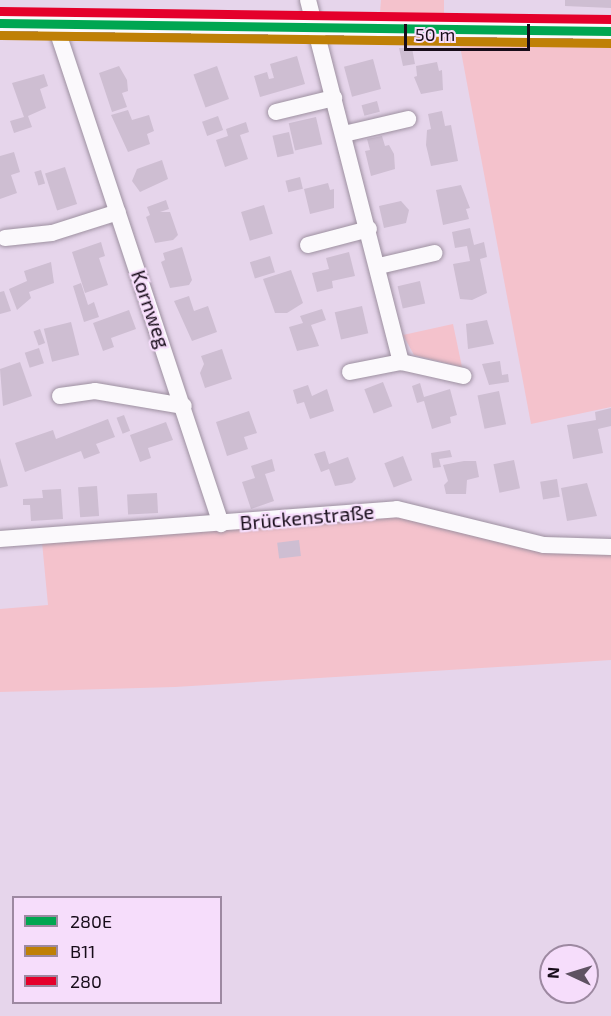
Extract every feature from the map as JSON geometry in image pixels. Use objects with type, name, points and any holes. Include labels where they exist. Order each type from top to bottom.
[{"type":"street","points":[[308,0],[379,266],[401,362]]},
{"type":"street","points":[[0,23],[611,31]]},
{"type":"street","name":"Kornweg","points":[[55,24],[184,406],[221,524]]},
{"type":"street","points":[[276,112],[334,98]]},
{"type":"street","points":[[344,134],[408,119]]},
{"type":"street","points":[[5,238],[52,233],[118,212]]},
{"type":"street","points":[[308,244],[369,229]]},
{"type":"street","points":[[379,266],[435,253]]},
{"type":"street","points":[[350,372],[401,362],[463,376]]},
{"type":"street","points":[[60,396],[96,391],[184,406]]},
{"type":"street","name":"Brückenstraße","points":[[0,539],[397,509],[544,545],[611,547]]},
{"type":"shaded area","points":[[381,0],[444,0],[444,15],[380,13]]},
{"type":"shaded area","points":[[611,45],[611,407],[531,424],[460,46]]},
{"type":"shaded area","points":[[453,324],[462,367],[414,355],[403,335]]},
{"type":"shaded area","points":[[396,513],[611,551],[611,660],[175,687],[0,692],[0,609],[48,605],[42,542]]},
{"type":"building","points":[[565,0],[611,0],[611,8],[565,6]]},
{"type":"building","points":[[399,48],[412,48],[415,64],[403,66]]},
{"type":"building","points":[[297,56],[305,84],[260,97],[254,76],[267,72],[269,79],[274,78],[270,64]]},
{"type":"building","points":[[373,59],[381,89],[352,97],[344,67]]},
{"type":"building","points":[[437,62],[439,71],[442,70],[443,90],[421,94],[414,77],[417,76],[416,66]]},
{"type":"building","points":[[119,66],[127,80],[128,91],[122,93],[127,107],[112,112],[99,73]]},
{"type":"building","points":[[217,66],[229,99],[205,107],[194,75]]},
{"type":"building","points":[[44,74],[48,86],[40,89],[46,108],[28,116],[32,127],[14,133],[10,121],[24,117],[12,83]]},
{"type":"building","points":[[377,101],[380,112],[364,116],[362,105]]},
{"type":"building","points":[[128,110],[132,120],[149,115],[154,131],[147,134],[150,144],[128,152],[111,115]]},
{"type":"building","points":[[442,111],[445,126],[451,125],[458,161],[431,166],[426,145],[427,130],[431,129],[428,114]]},
{"type":"building","points":[[218,116],[223,130],[207,136],[202,122]]},
{"type":"building","points":[[316,117],[322,144],[295,151],[289,123]]},
{"type":"building","points":[[246,122],[249,132],[240,135],[248,159],[225,167],[216,140],[228,136],[226,129]]},
{"type":"building","points":[[289,132],[294,153],[277,157],[272,136]]},
{"type":"building","points":[[382,136],[385,146],[389,145],[394,154],[395,169],[371,176],[365,151],[370,150],[367,139]]},
{"type":"building","points":[[14,152],[20,172],[11,175],[17,193],[0,199],[0,156]]},
{"type":"building","points":[[162,160],[168,179],[140,192],[132,181],[137,169]]},
{"type":"building","points":[[65,167],[77,204],[57,211],[45,173]]},
{"type":"building","points":[[41,170],[45,183],[38,185],[34,172]]},
{"type":"building","points":[[300,177],[303,189],[288,192],[285,181]]},
{"type":"building","points":[[328,183],[330,190],[334,189],[334,208],[310,214],[304,189]]},
{"type":"building","points":[[461,185],[470,208],[466,209],[469,219],[443,225],[436,190]]},
{"type":"building","points":[[166,200],[169,209],[160,212],[170,212],[178,235],[173,240],[155,243],[146,217],[150,215],[147,207]]},
{"type":"building","points":[[401,201],[409,210],[406,223],[384,228],[379,206]]},
{"type":"building","points":[[264,205],[273,234],[250,241],[241,212]]},
{"type":"building","points":[[470,228],[474,245],[484,242],[487,257],[480,259],[487,293],[472,300],[460,299],[453,264],[470,261],[467,246],[455,248],[452,232]]},
{"type":"building","points":[[101,242],[105,256],[99,258],[108,285],[85,293],[72,252]]},
{"type":"building","points":[[182,247],[192,280],[189,285],[170,288],[161,262],[165,260],[163,253]]},
{"type":"building","points":[[349,252],[355,276],[332,281],[333,288],[317,292],[312,273],[329,269],[326,258]]},
{"type":"building","points":[[270,256],[275,272],[255,278],[250,262]]},
{"type":"building","points":[[51,262],[54,283],[29,292],[31,298],[17,310],[9,289],[27,281],[24,271]]},
{"type":"building","points":[[291,270],[303,303],[287,313],[275,313],[263,279]]},
{"type":"building","points":[[420,281],[425,303],[403,309],[398,286]]},
{"type":"building","points":[[81,283],[88,305],[94,302],[99,317],[84,322],[73,286]]},
{"type":"building","points":[[4,291],[11,311],[0,314],[0,292]]},
{"type":"building","points":[[189,296],[194,311],[208,306],[217,332],[192,341],[174,301]]},
{"type":"building","points":[[362,306],[368,333],[341,340],[335,312]]},
{"type":"building","points":[[322,309],[326,320],[311,325],[319,346],[297,351],[289,327],[303,323],[300,316]]},
{"type":"building","points":[[129,310],[136,329],[111,338],[114,347],[103,351],[93,323]]},
{"type":"building","points":[[487,320],[494,344],[468,349],[466,324]]},
{"type":"building","points":[[71,322],[79,355],[52,362],[44,329]]},
{"type":"building","points":[[40,329],[45,343],[39,345],[33,331]]},
{"type":"building","points":[[39,348],[44,363],[30,368],[25,353]]},
{"type":"building","points":[[222,349],[232,379],[205,388],[200,373],[204,364],[201,356]]},
{"type":"building","points":[[500,361],[502,375],[508,374],[509,382],[489,385],[482,364]]},
{"type":"building","points":[[20,362],[32,396],[3,406],[0,369]]},
{"type":"building","points":[[383,382],[392,406],[374,413],[364,389]]},
{"type":"building","points":[[420,383],[424,397],[450,389],[457,415],[450,417],[451,423],[432,429],[424,401],[417,403],[412,386]]},
{"type":"building","points":[[308,385],[312,396],[327,389],[334,411],[310,419],[304,402],[297,404],[293,390]]},
{"type":"building","points":[[499,391],[506,424],[485,429],[477,396]]},
{"type":"building","points":[[611,408],[611,426],[598,429],[603,453],[573,459],[567,425],[596,420],[595,412]]},
{"type":"building","points":[[249,411],[257,433],[244,437],[248,449],[227,456],[216,422]]},
{"type":"building","points":[[124,415],[130,431],[123,434],[117,418]]},
{"type":"building","points":[[108,419],[115,437],[96,444],[100,453],[84,459],[81,451],[25,472],[15,443],[53,430],[56,439]]},
{"type":"building","points":[[166,422],[173,440],[148,448],[151,458],[140,462],[130,435]]},
{"type":"building","points":[[450,450],[452,457],[439,459],[441,467],[433,468],[431,453]]},
{"type":"building","points":[[325,451],[329,464],[348,457],[356,479],[352,483],[335,486],[329,469],[321,472],[314,454]]},
{"type":"building","points":[[403,456],[412,480],[394,487],[384,463]]},
{"type":"building","points":[[0,458],[8,486],[0,488]]},
{"type":"building","points":[[272,459],[275,471],[265,474],[274,501],[251,509],[242,482],[255,478],[251,466]]},
{"type":"building","points":[[514,460],[520,488],[499,493],[493,464]]},
{"type":"building","points":[[476,461],[479,477],[467,480],[466,494],[446,494],[444,485],[448,481],[443,465]]},
{"type":"building","points":[[557,479],[560,497],[543,499],[540,482]]},
{"type":"building","points":[[587,483],[597,516],[567,521],[561,488]]},
{"type":"building","points":[[97,486],[99,516],[80,517],[78,487]]},
{"type":"building","points":[[61,489],[63,519],[31,521],[30,505],[23,505],[23,499],[43,498],[42,490]]},
{"type":"building","points":[[157,493],[158,513],[128,515],[127,495]]},
{"type":"building","points":[[299,540],[301,556],[279,559],[277,543]]},
{"type":"transit line","name":"280","points":[[0,11],[611,19]]},
{"type":"transit line","name":"280E","points":[[0,23],[611,31]]},
{"type":"transit line","name":"B11","points":[[0,35],[611,43]]}]
